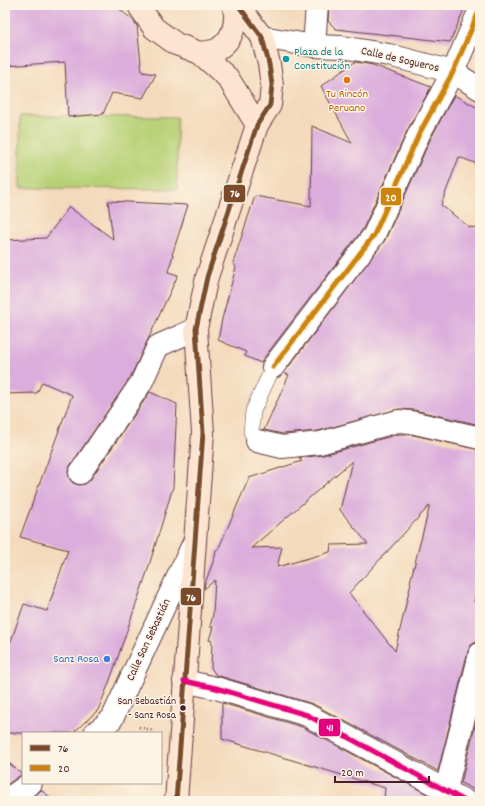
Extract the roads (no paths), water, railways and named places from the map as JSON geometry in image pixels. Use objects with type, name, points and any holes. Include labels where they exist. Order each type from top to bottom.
[{"type":"street","points":[[200,53],[217,50],[231,37],[236,18],[234,5]]},
{"type":"street","points":[[138,6],[154,28],[176,44],[200,53],[228,78],[257,125],[270,105],[272,85],[270,64],[262,37],[238,5]]},
{"type":"street","points":[[262,37],[314,46],[317,5]]},
{"type":"street","points":[[273,367],[374,235],[419,134],[452,72],[480,9]]},
{"type":"street","name":"Calle de Sogueros","points":[[314,46],[342,48],[389,55],[452,72],[480,89]]},
{"type":"street","name":"Calle San Sebastián","points":[[176,801],[203,433],[196,329],[207,277],[257,125]]},
{"type":"street","points":[[80,474],[141,384],[158,346],[196,329]]},
{"type":"street","points":[[257,441],[282,447],[320,443],[398,421],[411,422],[480,438]]},
{"type":"street","name":"Calle San Sebastián","points":[[96,732],[112,719],[196,540]]},
{"type":"street","points":[[444,796],[480,654]]},
{"type":"street","points":[[184,681],[216,688],[307,715],[444,796],[465,801]]},
{"type":"street","points":[[5,801],[30,784]]},
{"type":"lane","points":[[257,441],[251,432],[253,412],[273,367]]},
{"type":"place","name":"Plaza de la Constitución","points":[[286,59]]},
{"type":"place","name":"Tu Rincón Peruano","points":[[347,80]]},
{"type":"place","name":"Sanz Rosa","points":[[107,659]]},
{"type":"place","name":"San Sebastián - Sanz Rosa","points":[[183,708]]}]
